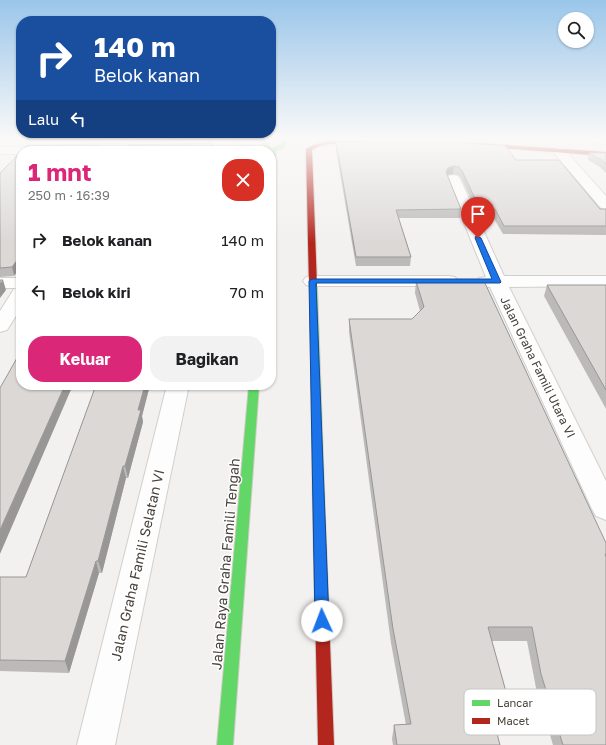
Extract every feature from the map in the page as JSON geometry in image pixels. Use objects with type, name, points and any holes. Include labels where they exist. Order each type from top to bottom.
[{"type":"street","points":[[310,174],[326,745]]},
{"type":"street","points":[[579,174],[606,205]]},
{"type":"street","name":"Jalan Graha Famili Utara VI","points":[[453,179],[497,282],[606,510]]},
{"type":"street","points":[[312,281],[606,281]]},
{"type":"street","points":[[0,283],[16,283]]},
{"type":"street","points":[[0,326],[16,301]]},
{"type":"street","name":"Jalan Graha Famili Selatan VI","points":[[96,745],[177,390]]},
{"type":"street","name":"Jalan Raya Graha Famili Tengah","points":[[225,745],[254,390]]},
{"type":"building","points":[[0,174],[16,174],[16,262],[12,267],[0,268]]},
{"type":"building","points":[[342,174],[447,174],[461,209],[396,210],[411,257],[356,257]]},
{"type":"building","points":[[463,174],[571,174],[600,209],[606,209],[606,226],[504,226],[495,209],[480,209]]},
{"type":"building","points":[[416,281],[484,281],[606,543],[606,745],[563,745],[560,735],[596,735],[596,689],[546,689],[541,674],[532,627],[488,627],[505,689],[464,689],[464,735],[497,735],[500,745],[397,745],[394,725],[411,724],[393,629],[349,319],[412,319],[424,307]]},
{"type":"building","points":[[547,285],[606,285],[606,390]]},
{"type":"building","points":[[16,360],[16,390],[63,390],[0,530],[0,388]]},
{"type":"building","points":[[94,390],[144,390],[138,410],[141,410],[125,466],[123,466],[98,561],[96,561],[65,661],[0,660],[0,577],[26,577]]},
{"type":"traffic: fast","points":[[313,286],[319,516]]},
{"type":"traffic: fast","points":[[225,745],[254,390]]},
{"type":"traffic: jam","points":[[310,174],[313,286]]},
{"type":"traffic: jam","points":[[319,516],[326,745]]},
{"type":"route","points":[[322,621],[312,281],[497,282],[478,238]]}]
